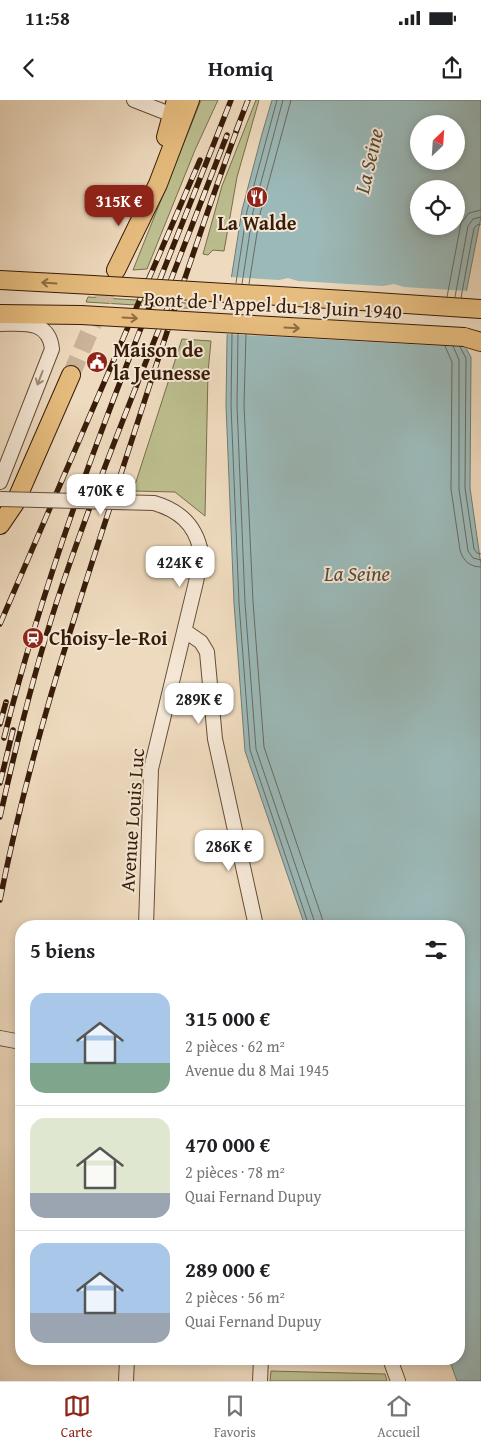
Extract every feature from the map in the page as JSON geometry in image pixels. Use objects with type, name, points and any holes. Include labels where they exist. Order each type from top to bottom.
[{"type":"main road","points":[[116,270],[168,160],[177,112],[190,100]]},
{"type":"main road","name":"Pont de l'Appel du 18 Juin 1940","points":[[3,280],[476,307]]},
{"type":"main road","name":"Pont de l'Appel du 18 Juin 1940","points":[[0,314],[81,315],[472,337],[481,342]]},
{"type":"main road","points":[[0,525],[5,520],[18,496],[70,375]]},
{"type":"street","points":[[134,100],[177,112]]},
{"type":"street","points":[[0,324],[29,324],[36,326],[46,333],[51,341],[52,353],[44,368],[0,481]]},
{"type":"street","name":"Avenue Louis Luc","points":[[0,499],[154,503],[183,516],[193,529],[200,548],[200,562],[152,769],[146,920]]},
{"type":"street","points":[[185,631],[201,642],[207,652],[215,738],[255,920]]},
{"type":"street","points":[[0,1038],[15,1041]]},
{"type":"street","points":[[126,1381],[127,1365]]},
{"type":"street","points":[[260,1381],[261,1365]]},
{"type":"street","points":[[392,1365],[398,1381]]},
{"type":"green space","points":[[201,100],[218,100],[195,150],[147,269],[133,270]]},
{"type":"green space","points":[[256,100],[259,100],[237,177],[224,251],[213,250],[208,255],[203,254],[222,186]]},
{"type":"green space","points":[[88,297],[202,304],[202,309],[86,302]]},
{"type":"green space","points":[[182,339],[211,341],[208,372],[205,516],[175,492],[133,491]]},
{"type":"green space","points":[[271,1371],[385,1374],[387,1381],[270,1381]]},
{"type":"water","name":"La Seine","points":[[272,100],[481,100],[481,217],[466,293],[463,343],[471,357],[470,488],[481,565],[481,1381],[457,1381],[451,1365],[465,1365],[465,920],[303,920],[245,751],[234,603],[226,405],[227,339],[231,280],[242,210]]},
{"type":"pier","points":[[229,277],[279,280],[288,278],[298,281],[383,286],[394,284],[404,287],[469,291],[466,343],[470,350],[462,347],[225,334]]},
{"type":"tunnel","points":[[71,375],[115,272]]},
{"type":"railway","points":[[4,738],[26,656],[78,495],[107,415],[231,100]]},
{"type":"railway","points":[[236,131],[248,100]]},
{"type":"railway","points":[[0,900],[23,797],[66,644],[175,308],[239,124]]},
{"type":"railway","points":[[162,303],[227,135]]},
{"type":"railway","points":[[0,624],[200,160]]},
{"type":"railway","points":[[0,817],[26,709],[57,601],[98,486],[172,296]]},
{"type":"railway","points":[[0,724],[6,702]]},
{"type":"railway","points":[[0,783],[13,730]]},
{"type":"place","name":"La Walde","points":[[257,197]]},
{"type":"place","name":"Maison de la Jeunesse","points":[[97,362]]},
{"type":"place","name":"Choisy-le-Roi","points":[[33,638]]}]
